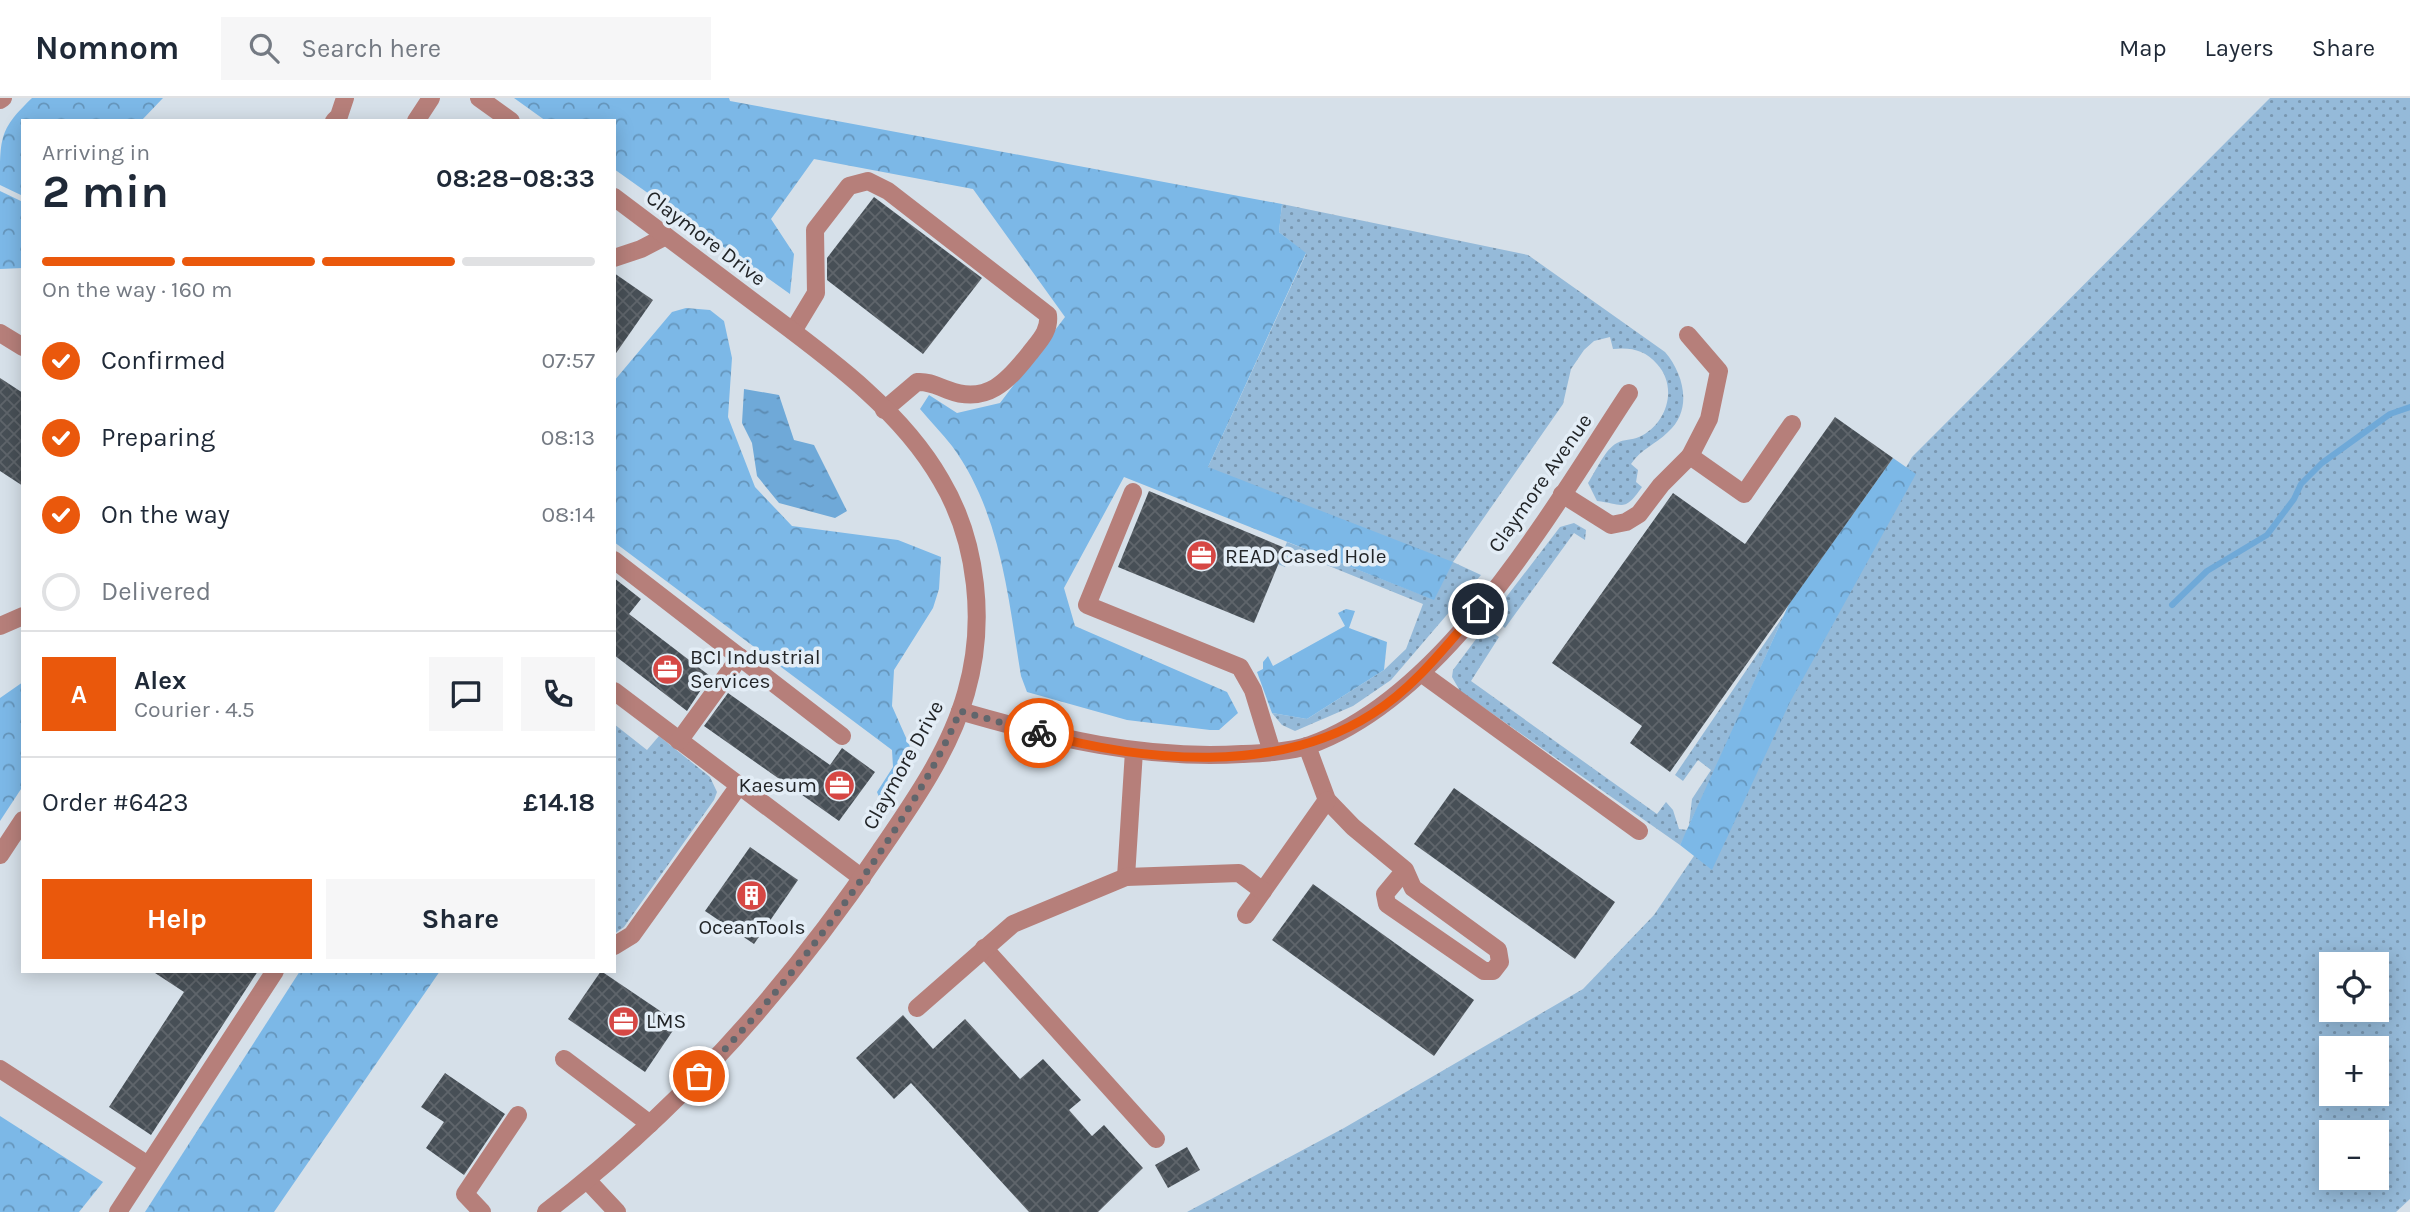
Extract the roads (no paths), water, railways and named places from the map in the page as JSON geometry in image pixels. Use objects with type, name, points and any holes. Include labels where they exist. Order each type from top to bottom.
[{"type":"street","points":[[336,119],[345,98]]},
{"type":"street","points":[[419,119],[431,98]]},
{"type":"street","points":[[479,98],[507,119]]},
{"type":"street","points":[[793,331],[816,293],[815,230],[849,186],[868,181],[888,191],[1048,315],[1044,335],[1002,387],[986,393],[966,395],[930,382],[917,382],[884,410]]},
{"type":"street","name":"Claymore Drive","points":[[546,1212],[650,1124],[709,1066],[819,939],[920,789],[960,711],[971,671],[976,628],[970,553],[957,513],[940,478],[884,410],[793,331],[616,198]]},
{"type":"street","points":[[616,257],[641,249],[666,236]]},
{"type":"street","points":[[0,333],[21,346]]},
{"type":"street","points":[[1562,494],[1596,517],[1618,524],[1639,514],[1661,485],[1690,456],[1709,419],[1718,371],[1688,335]]},
{"type":"street","name":"Claymore Avenue","points":[[960,711],[1053,737],[1134,751],[1197,757],[1272,752],[1307,746],[1342,732],[1375,713],[1421,673],[1478,609],[1562,494],[1629,393]]},
{"type":"street","points":[[1690,456],[1744,494],[1792,424]]},
{"type":"street","points":[[1133,492],[1087,605],[1240,667],[1253,690],[1272,752]]},
{"type":"street","points":[[616,561],[842,736]]},
{"type":"street","points":[[0,626],[21,617]]},
{"type":"street","points":[[679,741],[740,657]]},
{"type":"street","points":[[1421,673],[1639,831]]},
{"type":"street","points":[[616,693],[738,788],[862,878]]},
{"type":"street","points":[[1307,746],[1328,800],[1353,827],[1405,870],[1413,888],[1498,950],[1500,962],[1493,971],[1484,971],[1387,904],[1385,894],[1405,870]]},
{"type":"street","points":[[1126,877],[1134,751]]},
{"type":"street","points":[[616,945],[632,935],[738,788]]},
{"type":"street","points":[[1246,915],[1328,800]]},
{"type":"street","points":[[0,855],[21,823]]},
{"type":"street","points":[[917,1008],[1013,924],[1126,877],[1239,873],[1263,891]]},
{"type":"street","points":[[984,948],[1156,1139]]},
{"type":"street","points":[[118,1212],[274,973]]},
{"type":"street","points":[[564,1059],[650,1124]]},
{"type":"street","points":[[0,1069],[148,1165]]},
{"type":"street","points":[[482,1212],[465,1194],[518,1115]]},
{"type":"street","points":[[587,1180],[617,1212]]},
{"type":"water","points":[[744,389],[779,395],[794,440],[814,445],[847,511],[835,518],[779,503],[757,476],[752,443],[742,423]]},
{"type":"waterway","points":[[2172,605],[2207,571],[2267,535],[2294,499],[2301,484],[2322,463],[2390,414],[2410,407]]},
{"type":"place","name":"READ Cased Hole","points":[[1202,556]]},
{"type":"place","name":"BCI Industrial Services","points":[[667,669]]},
{"type":"place","name":"Kaesum","points":[[840,785]]},
{"type":"place","name":"OceanTools","points":[[752,895]]},
{"type":"place","name":"LMS","points":[[623,1021]]}]
